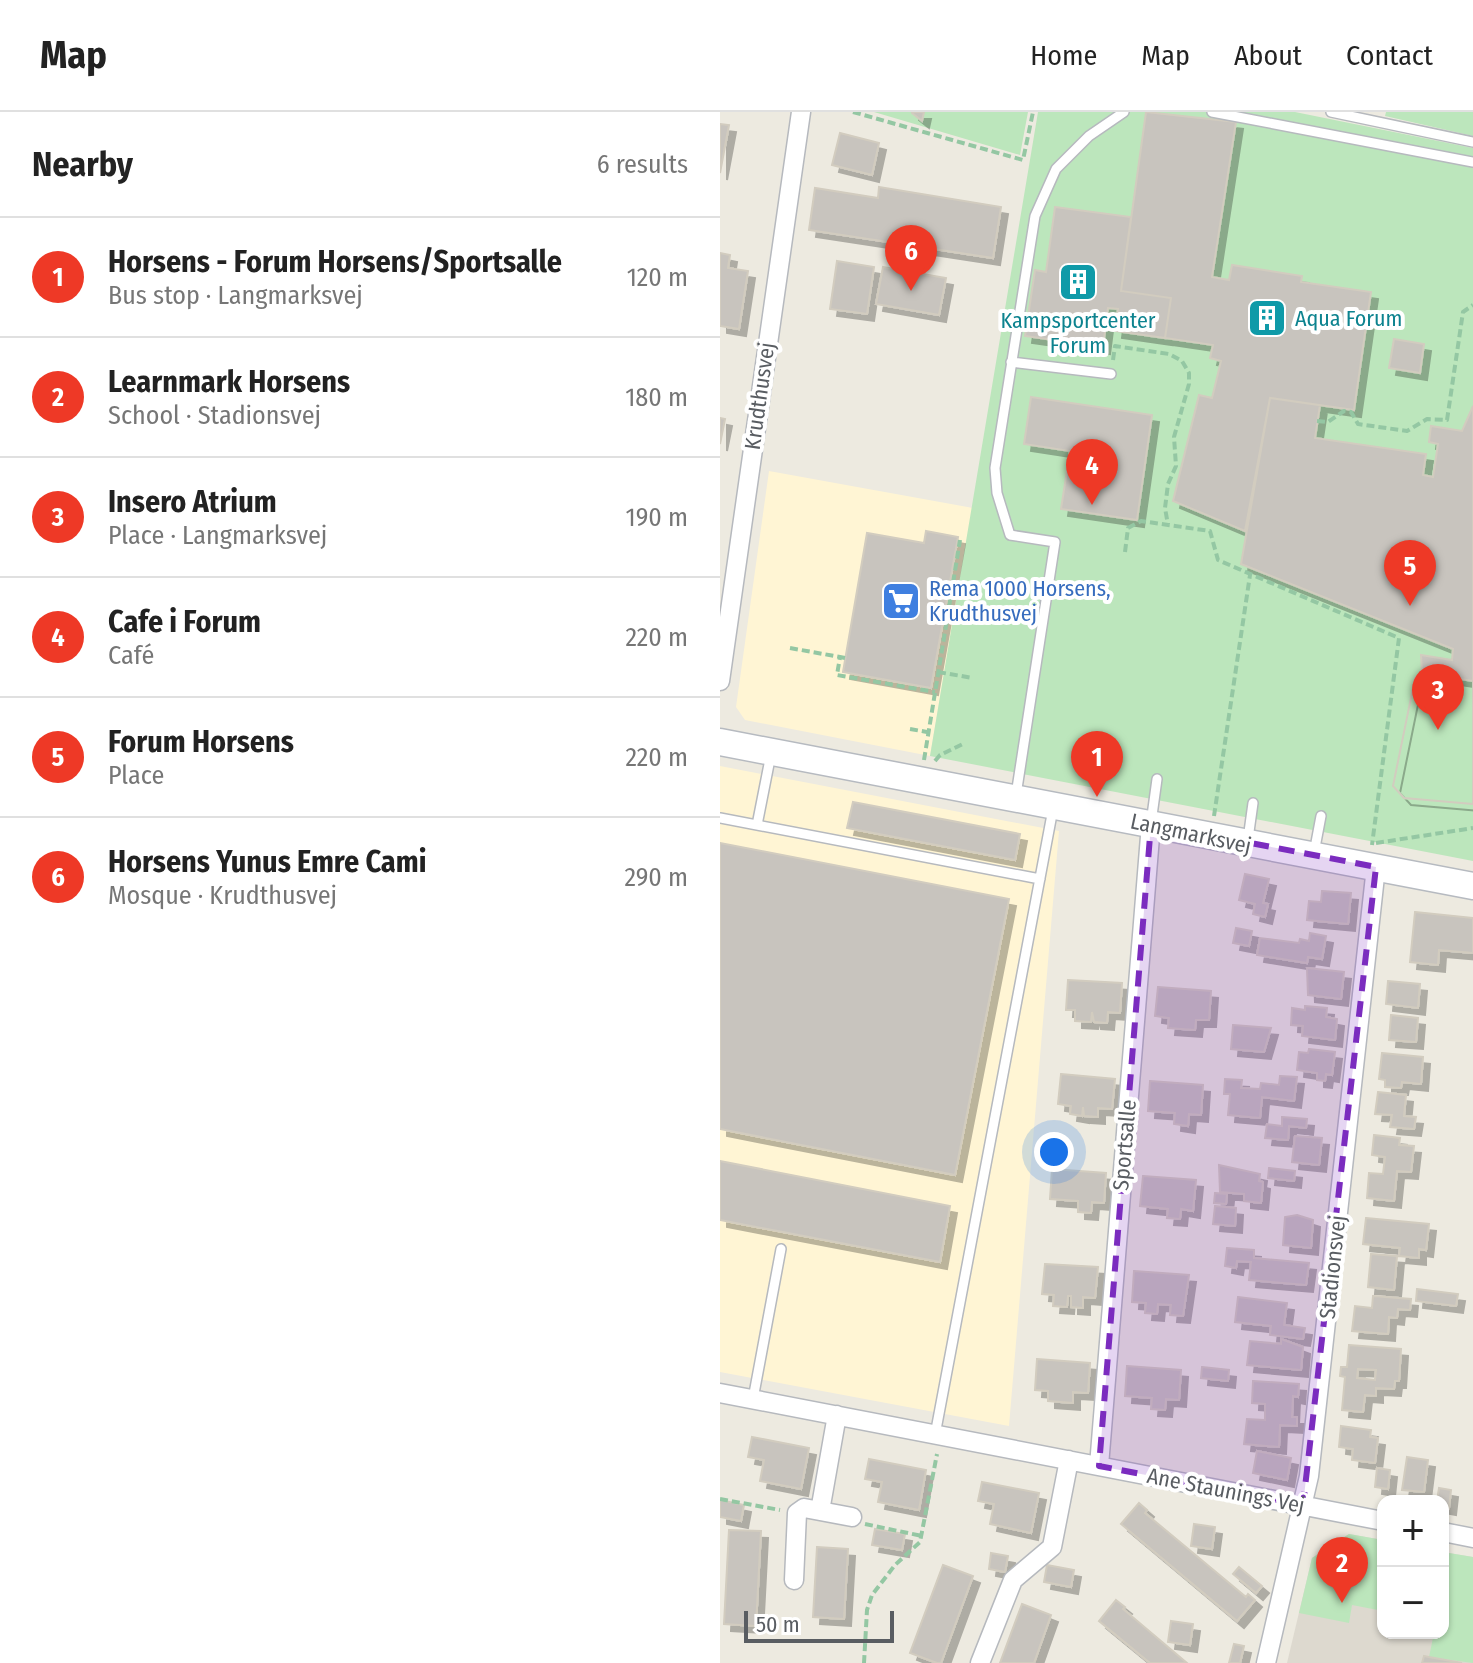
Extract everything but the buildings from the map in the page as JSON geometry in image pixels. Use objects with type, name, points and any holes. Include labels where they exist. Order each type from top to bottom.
[{"type":"main road","name":"Langmarksvej","points":[[720,742],[1247,845],[1313,856],[1374,856],[1473,886]]},
{"type":"street","name":"Krudthusvej","points":[[720,681],[801,112]]},
{"type":"street","name":"Sportsalle","points":[[1099,1466],[1151,824]]},
{"type":"street","name":"Stadionsvej","points":[[1266,1663],[1309,1476],[1374,856]]},
{"type":"street","name":"Ane Staunings Vej","points":[[720,1393],[1377,1520]]},
{"type":"street","points":[[820,1511],[837,1415]]},
{"type":"street","points":[[980,1663],[1013,1580],[1052,1547],[1069,1460]]},
{"type":"street","points":[[794,1580],[797,1513],[804,1508],[852,1517]]},
{"type":"street","points":[[1449,1533],[1473,1538]]},
{"type":"lane","points":[[1016,798],[1055,542],[1010,535],[997,493],[995,468],[1011,362],[1035,216],[1056,169],[1089,136],[1124,112]]},
{"type":"lane","points":[[1212,112],[1473,162]]},
{"type":"lane","points":[[1331,112],[1473,142]]},
{"type":"lane","points":[[1011,362],[1111,374]]},
{"type":"lane","points":[[757,825],[771,752]]},
{"type":"lane","points":[[1151,824],[1157,779]]},
{"type":"lane","points":[[1247,845],[1253,803]]},
{"type":"lane","points":[[938,1436],[1054,806]]},
{"type":"lane","points":[[1313,856],[1321,816]]},
{"type":"lane","points":[[720,818],[1040,879]]},
{"type":"lane","points":[[753,1399],[781,1249]]},
{"type":"path","points":[[853,112],[1023,160],[1033,112]]},
{"type":"path","points":[[1317,421],[1328,422],[1344,411],[1351,412],[1358,424],[1407,431],[1427,419],[1447,420],[1463,312],[1473,305]]},
{"type":"path","points":[[1111,374],[1115,346],[1169,354],[1182,361],[1189,373],[1189,384],[1174,437],[1176,466],[1168,484],[1168,525]]},
{"type":"path","points":[[1125,552],[1128,528],[1141,521],[1210,531],[1218,560],[1399,638],[1374,856],[1473,828]]},
{"type":"path","points":[[920,780],[960,540]]},
{"type":"path","points":[[1210,838],[1250,574]]},
{"type":"path","points":[[790,648],[843,658],[837,675],[935,692]]},
{"type":"path","points":[[938,672],[973,678]]},
{"type":"path","points":[[910,729],[928,733]]},
{"type":"path","points":[[920,780],[940,755],[963,744]]},
{"type":"path","points":[[864,1663],[867,1610],[872,1595],[922,1536],[938,1436]]},
{"type":"path","points":[[720,1499],[797,1513]]},
{"type":"path","points":[[852,1517],[868,1526],[922,1536]]},
{"type":"highlighted area","points":[[1151,824],[1376,867],[1303,1505],[1099,1466]]},
{"type":"shaded area","points":[[769,471],[973,508],[930,756],[745,720],[736,707]]},
{"type":"shaded area","points":[[720,766],[1059,831],[1009,1426],[720,1372]]},
{"type":"shaded area","points":[[1349,1534],[1377,1539],[1377,1639],[1449,1639],[1449,1553],[1473,1557],[1473,1663],[1287,1663],[1312,1558]]},
{"type":"green space","points":[[874,112],[1028,112],[1020,155]]},
{"type":"green space","points":[[1038,112],[1295,112],[1473,148],[1473,861],[930,756]]},
{"type":"green space","points":[[1386,112],[1473,112],[1473,136],[1385,116]]},
{"type":"green space","points":[[1349,1534],[1377,1539],[1377,1610],[1352,1605],[1349,1623],[1299,1613],[1312,1558]]},
{"type":"green space","points":[[1449,1553],[1473,1557],[1473,1663],[1429,1657],[1433,1639],[1449,1639]]},
{"type":"place","name":"Kampsportcenter Forum","points":[[1078,282]]},
{"type":"place","name":"Horsens Yunus Emre Cami","points":[[911,291]]},
{"type":"place","name":"Aqua Forum","points":[[1267,318]]},
{"type":"place","name":"Cafe i Forum","points":[[1092,505]]},
{"type":"place","name":"Rema 1000 Horsens, Krudthusvej","points":[[901,601]]},
{"type":"place","name":"Forum Horsens","points":[[1410,606]]},
{"type":"place","name":"Insero Atrium","points":[[1438,730]]},
{"type":"place","name":"Horsens - Forum Horsens/Sportsalle","points":[[1097,797]]},
{"type":"place","name":"Learnmark Horsens","points":[[1342,1603]]}]
